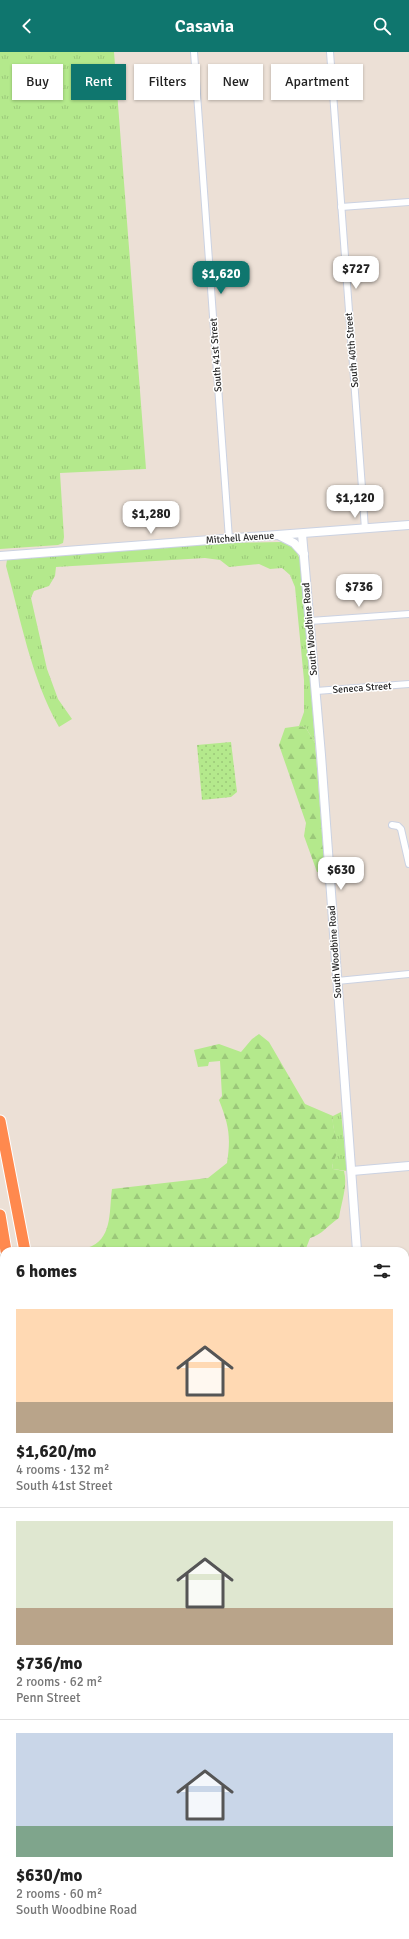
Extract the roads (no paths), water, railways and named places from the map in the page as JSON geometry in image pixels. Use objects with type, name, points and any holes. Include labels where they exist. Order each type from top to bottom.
[{"type":"highway","points":[[0,1121],[23,1247]]},
{"type":"highway","points":[[0,1215],[5,1247]]},
{"type":"street","name":"South 41st Street","points":[[194,52],[229,539]]},
{"type":"street","name":"South 40th Street","points":[[330,52],[365,529]]},
{"type":"street","points":[[341,207],[409,202]]},
{"type":"street","name":"Mitchell Avenue","points":[[0,556],[409,525]]},
{"type":"street","name":"South Woodbine Road","points":[[302,534],[316,691],[357,1247]]},
{"type":"street","points":[[278,536],[294,542],[304,554]]},
{"type":"street","points":[[310,621],[409,614]]},
{"type":"street","name":"Seneca Street","points":[[316,691],[409,684]]},
{"type":"street","points":[[392,825],[398,826],[401,829],[409,864]]},
{"type":"street","points":[[337,981],[409,974]]},
{"type":"street","points":[[352,1171],[409,1166]]}]
